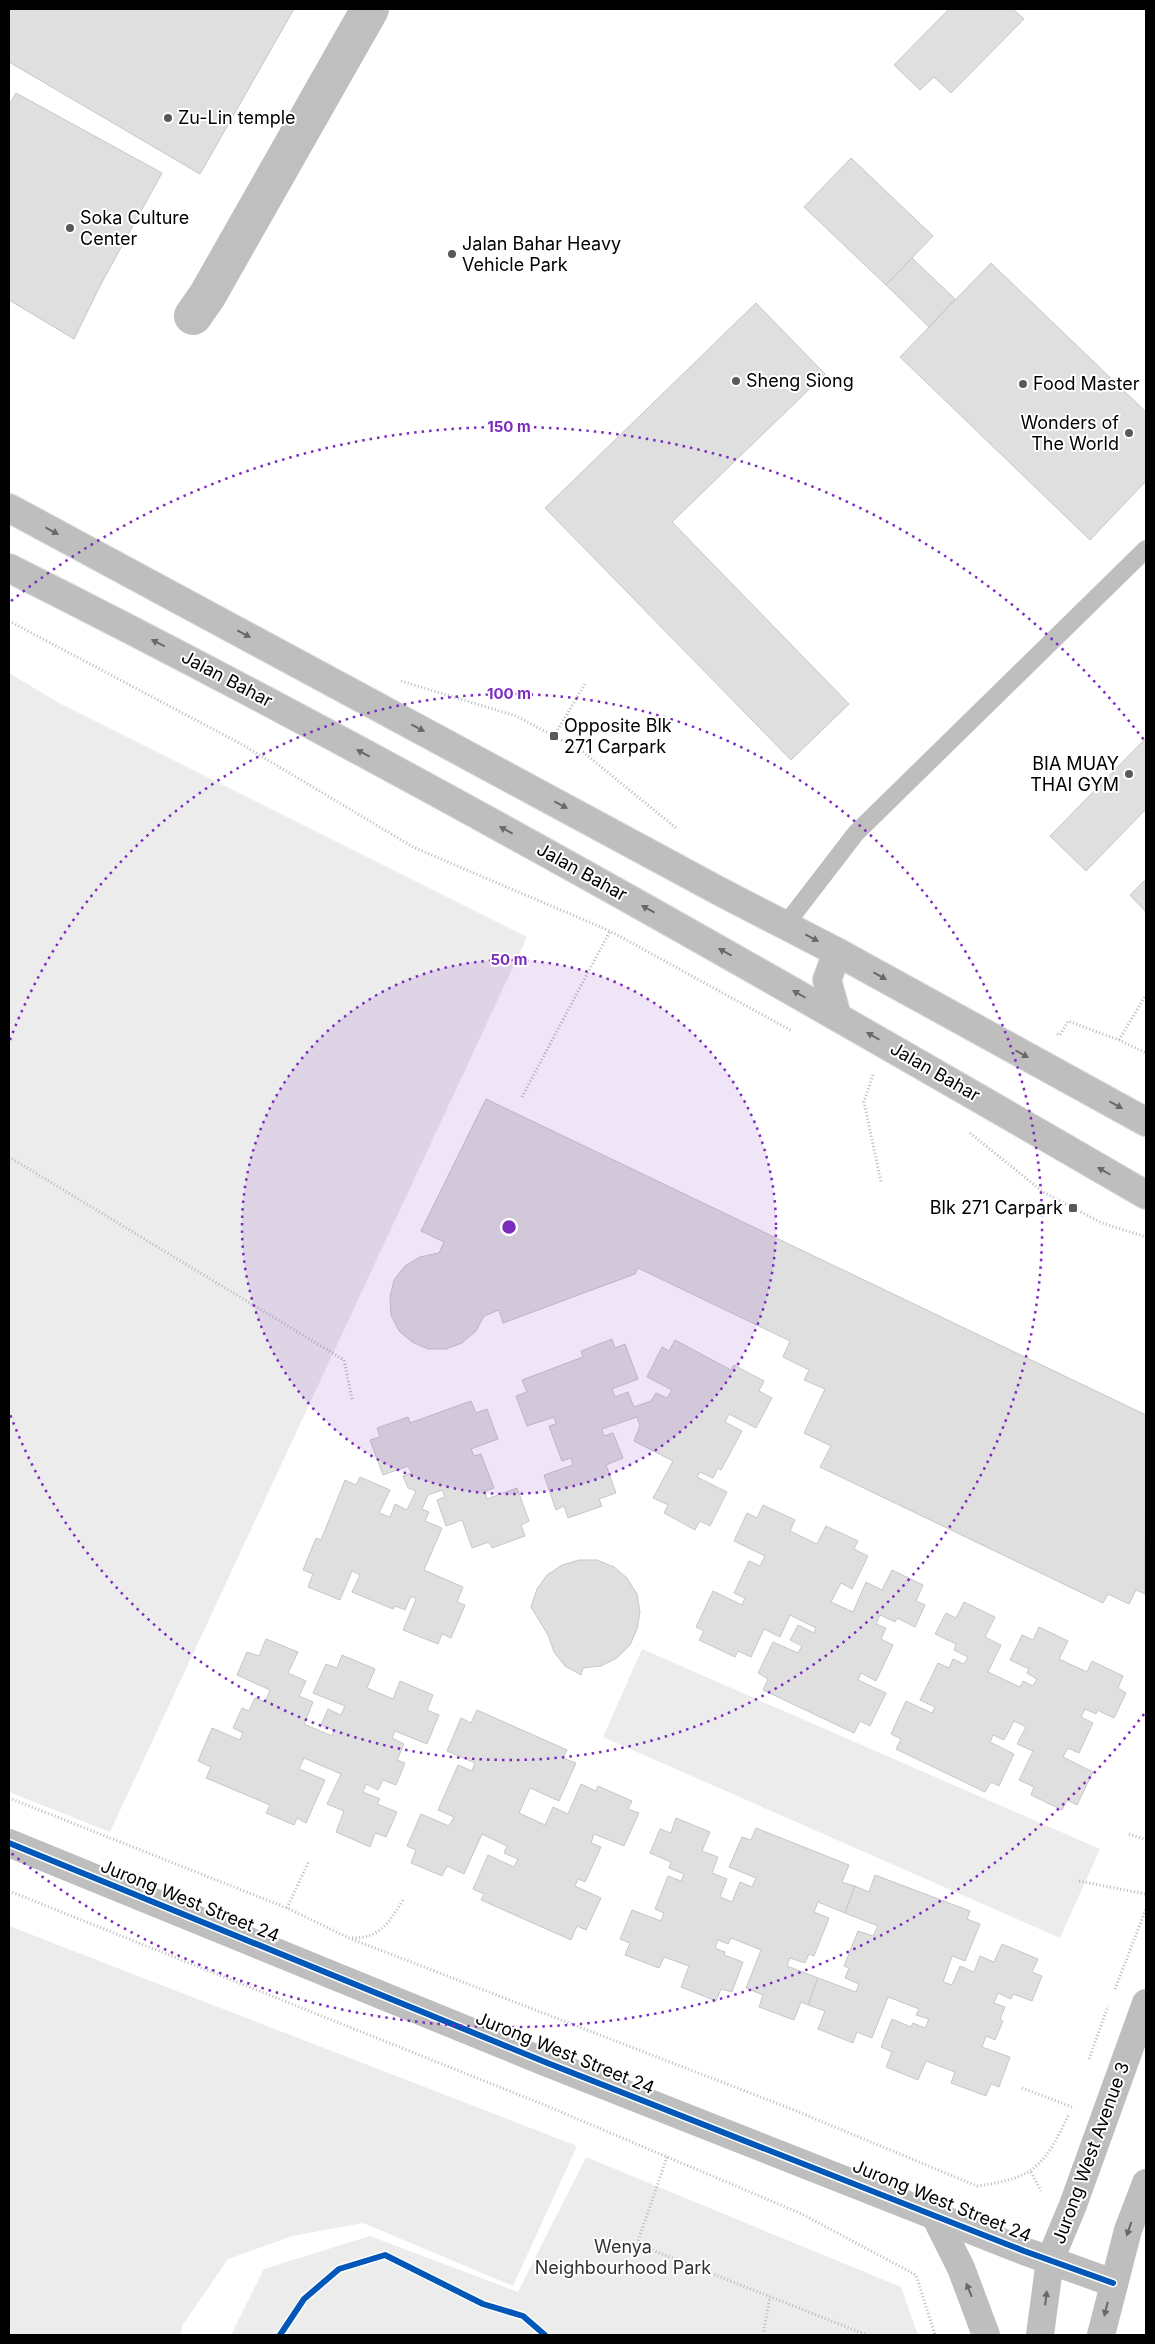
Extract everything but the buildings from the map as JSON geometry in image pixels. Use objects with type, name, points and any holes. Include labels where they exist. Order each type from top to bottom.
[{"type":"main road","points":[[9,508],[702,882],[786,924],[1146,1122]]},
{"type":"main road","name":"Jalan Bahar","points":[[9,568],[172,650],[580,870],[1146,1195]]},
{"type":"main road","points":[[837,952],[827,980],[837,1016]]},
{"type":"main road","name":"Jurong West Street 24","points":[[9,1843],[545,2062],[1113,2283]]},
{"type":"main road","name":"Jurong West Avenue 3","points":[[1040,2335],[1050,2260],[1073,2205],[1146,2003]]},
{"type":"main road","points":[[1101,2335],[1128,2230],[1146,2183]]},
{"type":"main road","name":"Jurong West Street 24","points":[[934,2214],[960,2268],[986,2335]]},
{"type":"lane","points":[[786,924],[856,833],[1146,550]]},
{"type":"path","points":[[9,621],[241,744],[413,847],[610,931],[797,1034]]},
{"type":"path","points":[[398,680],[516,716],[554,736],[583,752],[678,830]]},
{"type":"path","points":[[554,736],[586,682]]},
{"type":"path","points":[[522,1097],[610,931]]},
{"type":"path","points":[[1119,1040],[1146,995]]},
{"type":"path","points":[[1052,1032],[1060,1035],[1068,1021],[1119,1040],[1146,1053]]},
{"type":"path","points":[[865,1071],[882,1079]]},
{"type":"path","points":[[873,1075],[864,1102],[881,1182]]},
{"type":"path","points":[[963,1127],[1043,1192],[1102,1223],[1146,1237]]},
{"type":"path","points":[[9,1157],[344,1360],[352,1399]]},
{"type":"path","points":[[9,1798],[287,1908],[349,1938],[762,2098],[977,2186],[1002,2182],[1031,2172],[1052,2149],[1075,2098]]},
{"type":"path","points":[[1129,1834],[1146,1840]]},
{"type":"path","points":[[287,1908],[309,1861]]},
{"type":"path","points":[[1079,1881],[1146,1894]]},
{"type":"path","points":[[9,1891],[542,2104],[802,2214],[916,2275],[935,2335]]},
{"type":"path","points":[[349,1938],[366,1938],[389,1924],[403,1900]]},
{"type":"path","points":[[1114,1990],[1146,1909]]},
{"type":"path","points":[[1087,2062],[1110,1999]]},
{"type":"path","points":[[1022,2088],[1072,2107]]},
{"type":"path","points":[[666,2157],[636,2244],[867,2335]]},
{"type":"path","points":[[1031,2172],[1041,2191]]},
{"type":"path","points":[[763,2335],[770,2297]]},
{"type":"green space","points":[[9,673],[59,703],[527,937],[110,1832],[9,1792],[9,765],[11,760],[9,759]]},
{"type":"green space","points":[[642,1649],[1100,1849],[1060,1938],[603,1737]]},
{"type":"green space","points":[[9,1926],[577,2146],[513,2286],[363,2223],[292,2236],[228,2259],[182,2326],[181,2335],[9,2335]]},
{"type":"green space","name":"Wenya Neighbourhood Park","points":[[586,2157],[901,2287],[918,2335],[231,2335],[264,2269],[370,2236],[518,2292]]},
{"type":"waterway","points":[[193,316],[207,296],[370,9]]},
{"type":"cycle path","points":[[9,1843],[545,2062],[1024,2251],[1113,2283]]},
{"type":"cycle path","points":[[280,2335],[304,2299],[339,2269],[385,2255],[483,2304],[523,2316],[545,2335]]},
{"type":"place","name":"Zu-Lin temple","points":[[168,118]]},
{"type":"place","name":"Soka Culture Center","points":[[70,228]]},
{"type":"place","name":"Jalan Bahar Heavy Vehicle Park","points":[[452,254]]},
{"type":"place","name":"Sheng Siong","points":[[736,381]]},
{"type":"place","name":"Food Master","points":[[1023,384]]},
{"type":"place","name":"Wonders of The World","points":[[1129,433]]},
{"type":"place","name":"Opposite Blk 271 Carpark","points":[[554,736]]},
{"type":"place","name":"BIA MUAY THAI GYM","points":[[1129,774]]},
{"type":"place","name":"Blk 271 Carpark","points":[[1073,1208]]}]
